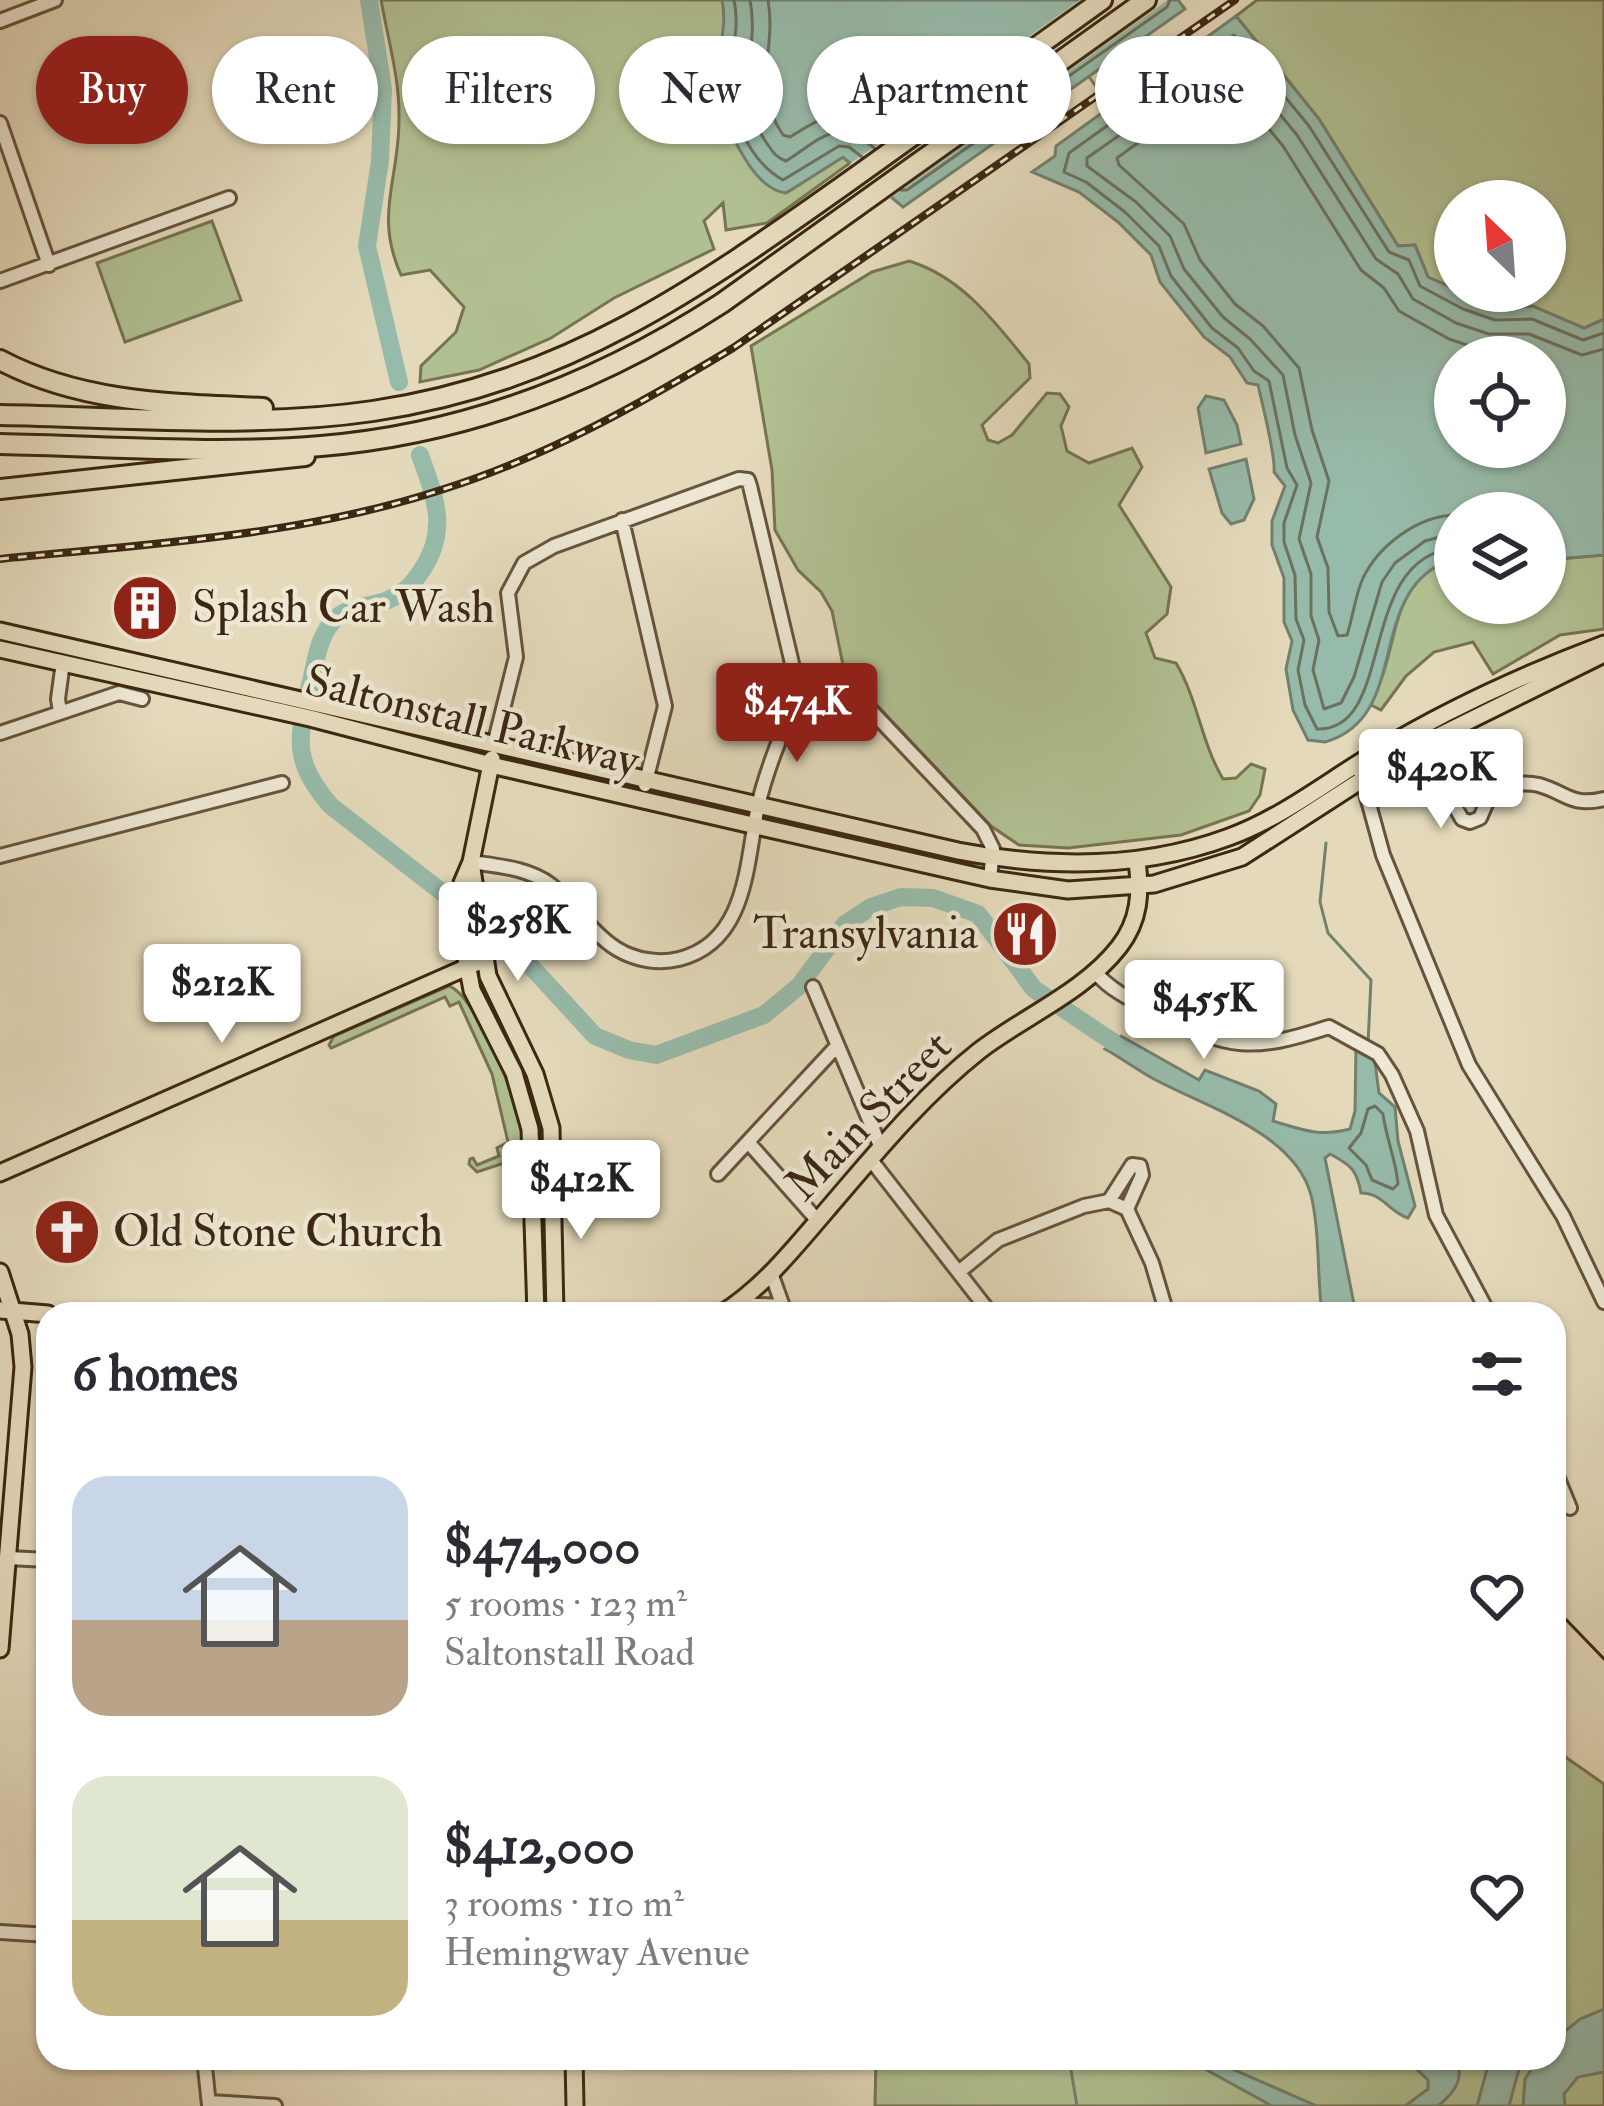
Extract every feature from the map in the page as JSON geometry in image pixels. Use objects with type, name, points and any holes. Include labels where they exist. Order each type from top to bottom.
[{"type":"highway","points":[[0,415],[270,420],[376,410],[481,387],[548,364],[614,335],[707,281],[1102,0]]},
{"type":"highway","points":[[0,489],[279,462],[496,412],[564,388],[629,358],[722,303],[1146,0]]},
{"type":"highway","points":[[0,360],[29,376],[78,392],[234,407],[376,410]]},
{"type":"highway","points":[[0,444],[251,449],[392,437]]},
{"type":"main road","name":"Saltonstall Parkway","points":[[0,631],[305,710],[491,765],[1035,887],[1140,886],[1186,877],[1242,857],[1360,772]]},
{"type":"main road","points":[[1360,772],[1495,690],[1604,644]]},
{"type":"main road","name":"Saltonstall Parkway","points":[[0,649],[494,745],[993,858],[1037,862],[1137,860],[1233,836],[1360,772]]},
{"type":"main road","points":[[1360,772],[1604,654]]},
{"type":"main road","points":[[494,745],[461,892],[461,918],[466,966],[478,1004],[519,1088],[530,1129],[536,1302]]},
{"type":"main road","name":"Main Street","points":[[739,1302],[771,1274],[951,1075],[1095,972],[1131,931],[1140,886],[1137,860]]},
{"type":"main road","points":[[471,862],[483,960],[541,1089],[551,1128],[555,1302]]},
{"type":"main road","points":[[1035,887],[1037,862]]},
{"type":"main road","points":[[0,1173],[483,960]]},
{"type":"main road","points":[[535,1172],[555,1169]]},
{"type":"main road","points":[[0,1272],[23,1367],[0,1649]]},
{"type":"main road","points":[[6,1311],[36,1313]]},
{"type":"main road","points":[[574,2070],[575,2106]]},
{"type":"street","points":[[0,21],[56,0]]},
{"type":"street","points":[[0,123],[49,265]]},
{"type":"street","points":[[0,280],[229,198]]},
{"type":"street","points":[[471,862],[519,869],[548,883],[608,944],[642,960],[669,962],[711,946],[724,931],[737,909],[758,805],[800,693],[745,478],[537,553],[514,576],[507,607],[516,657],[494,745]]},
{"type":"street","points":[[622,520],[664,691],[665,706],[641,798]]},
{"type":"street","points":[[60,712],[63,662]]},
{"type":"street","points":[[0,733],[119,693],[142,699]]},
{"type":"street","points":[[800,693],[845,694],[863,702],[983,829],[992,844],[989,879]]},
{"type":"street","points":[[1360,772],[1383,855],[1469,1065],[1563,1216],[1604,1302]]},
{"type":"street","points":[[0,856],[282,783]]},
{"type":"street","points":[[1492,790],[1530,784],[1582,804],[1604,799]]},
{"type":"street","points":[[1095,972],[1118,993],[1216,1040],[1268,1045],[1329,1027],[1383,1059],[1417,1130],[1426,1187],[1436,1215],[1483,1302]]},
{"type":"street","points":[[813,987],[876,1154],[981,1302]]},
{"type":"street","points":[[718,1174],[836,1047]]},
{"type":"street","points":[[748,1142],[818,1221]]},
{"type":"street","points":[[1109,1201],[1124,1173],[1132,1165],[1140,1166],[1142,1175],[1126,1209]]},
{"type":"street","points":[[960,1271],[998,1240],[1084,1205],[1109,1201],[1126,1209],[1152,1263],[1163,1302]]},
{"type":"street","points":[[771,1274],[781,1302]]},
{"type":"street","points":[[1566,1498],[1570,1508]]},
{"type":"street","points":[[8,1558],[36,1559]]},
{"type":"street","points":[[0,1932],[36,1934]]},
{"type":"street","points":[[205,2070],[209,2104],[275,2106]]},
{"type":"shaded area","points":[[381,0],[1014,0],[971,36],[807,36],[807,144],[844,144],[786,193],[843,157],[850,163],[767,223],[726,230],[723,203],[704,221],[714,249],[614,298],[551,338],[479,370],[420,382],[421,366],[456,332],[464,307],[430,270],[401,275],[393,254],[389,215],[398,141],[396,75]]},
{"type":"shaded area","points":[[1257,0],[1604,0],[1604,319],[1584,329],[1545,312],[1566,312],[1566,180],[1434,180],[1434,280],[1428,277],[1415,245],[1398,246],[1319,119],[1286,78],[1286,36],[1252,36],[1236,16]]},
{"type":"shaded area","points":[[212,221],[241,300],[125,342],[97,263]]},
{"type":"shaded area","points":[[909,261],[961,290],[1029,364],[1030,378],[982,425],[988,440],[998,443],[1012,435],[1047,393],[1060,394],[1069,407],[1061,426],[1067,451],[1089,463],[1132,448],[1142,467],[1119,505],[1171,587],[1167,614],[1146,633],[1155,658],[1176,663],[1223,779],[1236,778],[1251,764],[1265,769],[1260,795],[1249,811],[1181,835],[1068,848],[1019,845],[991,826],[869,697],[853,688],[845,675],[832,611],[821,592],[798,570],[775,530],[772,470],[751,346],[872,272]]},
{"type":"shaded area","points":[[1604,555],[1604,629],[1560,635],[1493,674],[1473,642],[1434,652],[1406,676],[1381,710],[1369,704],[1405,600],[1432,569],[1434,624],[1566,624],[1566,558]]},
{"type":"shaded area","points":[[449,986],[474,1012],[500,1063],[523,1141],[522,1157],[477,1172],[470,1159],[477,1165],[499,1156],[497,1148],[508,1142],[492,1074],[459,1002],[450,1006],[445,997],[329,1045],[334,1036]]},
{"type":"shaded area","points":[[1566,1757],[1604,1784],[1604,2106],[875,2106],[876,2070],[1566,2070]]},
{"type":"water","points":[[722,0],[1178,0],[1185,9],[1147,36],[1095,36],[1095,72],[1071,89],[1071,36],[807,36],[807,144],[993,144],[903,207],[843,157],[786,193],[756,175],[736,144],[783,144],[783,36],[722,36]]},
{"type":"water","points":[[1236,16],[1252,36],[1208,36]]},
{"type":"water","points":[[1286,78],[1319,119],[1398,246],[1415,245],[1428,277],[1434,280],[1434,312],[1547,312],[1584,328],[1604,319],[1604,555],[1566,558],[1566,492],[1434,492],[1434,569],[1408,596],[1370,706],[1353,728],[1325,742],[1308,740],[1293,710],[1286,669],[1292,641],[1284,622],[1284,578],[1272,545],[1272,521],[1285,486],[1274,472],[1258,385],[1247,383],[1230,357],[1204,337],[1160,282],[1151,255],[1118,222],[1079,192],[1032,172],[1055,156],[1056,146],[1071,144],[1071,135],[1095,118],[1095,144],[1286,144]]},
{"type":"water","points":[[1206,396],[1224,400],[1241,444],[1206,453],[1198,408]]},
{"type":"water","points":[[1246,459],[1254,499],[1244,520],[1231,524],[1222,513],[1209,469]]},
{"type":"water","points":[[1121,1036],[1199,1080],[1205,1070],[1259,1091],[1276,1104],[1273,1121],[1320,1132],[1350,1129],[1355,1111],[1356,1046],[1374,1055],[1379,1093],[1395,1107],[1398,1141],[1415,1206],[1408,1218],[1401,1215],[1375,1196],[1361,1193],[1348,1165],[1330,1154],[1325,1158],[1354,1302],[1321,1302],[1311,1195],[1286,1154],[1244,1123],[1105,1049]]},
{"type":"water","points":[[1604,2009],[1604,2072],[1578,2077],[1564,2094],[1565,2106],[1523,2106],[1525,2079],[1531,2070],[1566,2070],[1566,2030]]},
{"type":"water","points":[[1207,2070],[1234,2070],[1317,2106],[1272,2106]]},
{"type":"water","points":[[1418,2070],[1458,2070],[1457,2085],[1438,2106],[1405,2106],[1428,2089],[1428,2080]]},
{"type":"water","points":[[1487,2070],[1519,2070],[1509,2106],[1477,2106]]},
{"type":"pier","points":[[1080,0],[1168,0],[1117,36],[1095,36],[1095,52],[1071,69],[1071,36],[1030,36]]},
{"type":"pier","points":[[878,144],[966,144],[886,201],[850,164]]},
{"type":"waterway","points":[[369,0],[383,89],[380,161],[367,246],[399,382]]},
{"type":"waterway","points":[[1090,78],[1095,85]]},
{"type":"waterway","points":[[420,455],[437,513],[430,555],[403,591],[342,614],[326,631],[301,730],[303,760],[331,806],[515,949],[595,1036],[656,1055],[764,1015],[799,986],[845,924],[871,907],[901,897],[933,898],[978,914],[1034,989],[1113,1042]]},
{"type":"waterway","points":[[1326,843],[1320,902],[1328,933],[1371,980],[1368,1044]]},
{"type":"waterway","points":[[1071,2070],[1077,2106]]},
{"type":"tram line","points":[[1566,1619],[1604,1659]]},
{"type":"railway","points":[[0,559],[169,543],[336,518],[444,489],[557,445],[733,348],[1235,0]]},
{"type":"place","name":"Splash Car Wash","points":[[145,608]]},
{"type":"place","name":"Transylvania","points":[[1025,934]]},
{"type":"place","name":"Old Stone Church","points":[[67,1232]]}]
